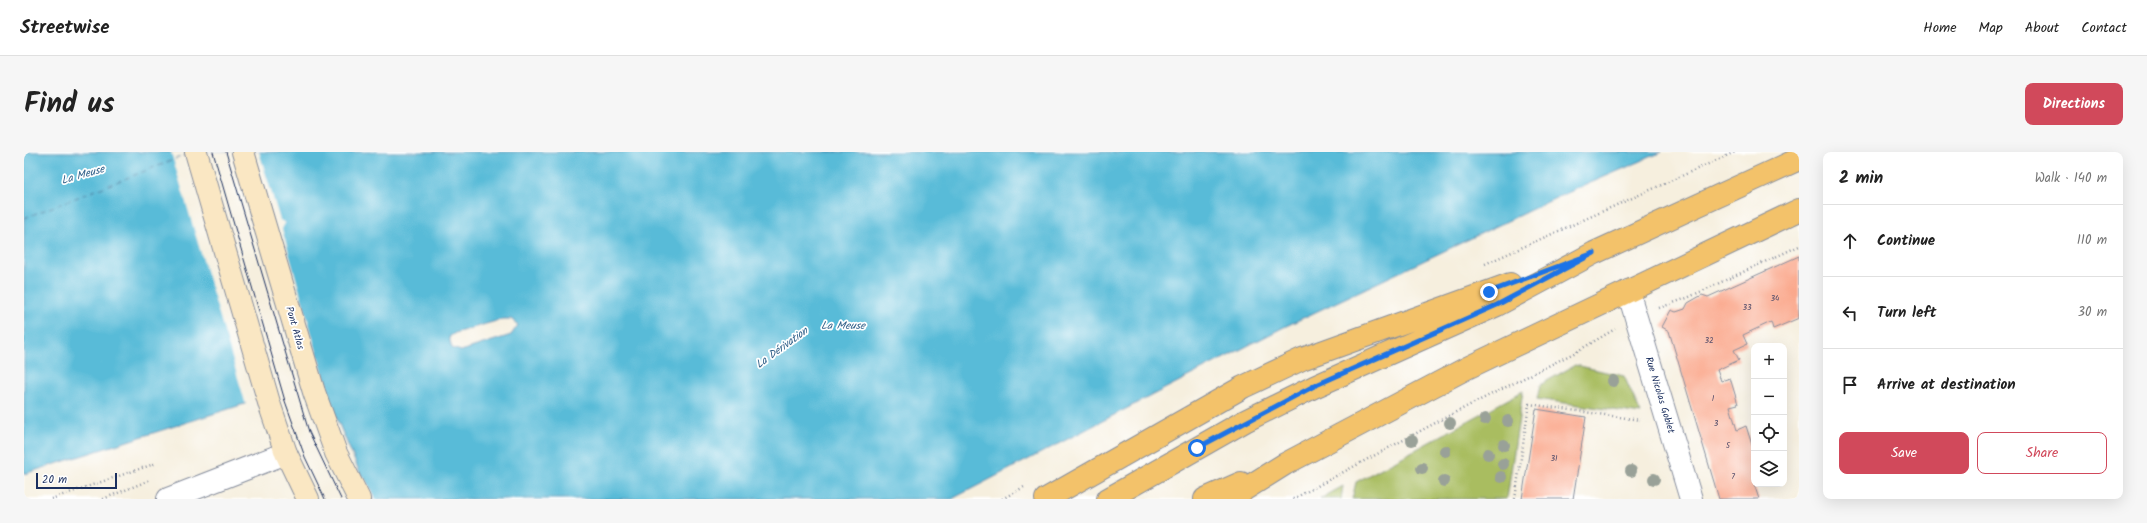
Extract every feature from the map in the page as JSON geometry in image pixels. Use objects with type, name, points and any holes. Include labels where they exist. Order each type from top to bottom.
[{"type":"main road","points":[[1108,499],[1245,421],[1356,367],[1497,305],[1594,253],[1799,159]]},
{"type":"main road","points":[[1205,499],[1285,464],[1467,368],[1799,210]]},
{"type":"main road","points":[[1046,499],[1243,387],[1302,359],[1594,253]]},
{"type":"main road","points":[[1229,499],[1285,464]]},
{"type":"street","points":[[196,152],[270,406],[286,453],[308,499]]},
{"type":"street","name":"Pont Atlas","points":[[243,152],[314,392],[330,438],[354,491]]},
{"type":"street","name":"Rue Nicolas Goblet","points":[[1628,291],[1691,499]]},
{"type":"street","points":[[168,499],[286,453]]},
{"type":"path","points":[[1483,265],[1518,251],[1734,152]]},
{"type":"path","points":[[1687,298],[1799,246]]},
{"type":"path","points":[[1293,499],[1441,420],[1576,352]]},
{"type":"path","points":[[1515,499],[1529,404],[1669,424]]},
{"type":"path","points":[[51,499],[157,463]]},
{"type":"green space","points":[[1575,365],[1624,376],[1641,414],[1537,399],[1540,385]]},
{"type":"green space","points":[[1523,391],[1507,499],[1352,499],[1356,482]]},
{"type":"green space","points":[[1343,486],[1341,499],[1320,499]]},
{"type":"water","name":"La Meuse","points":[[24,152],[1662,152],[1558,197],[1284,327],[952,499],[345,499],[366,487],[320,380],[24,474]],"holes":[[[503,319],[511,319],[518,325],[511,335],[461,351],[452,348],[449,337],[455,333]]]},
{"type":"pier","points":[[171,152],[259,152],[280,220],[285,223],[282,229],[327,388],[322,389],[319,382],[246,405]]},
{"type":"pier","points":[[363,476],[376,499],[343,499],[364,486],[360,478]]},
{"type":"building","points":[[1799,256],[1799,318],[1773,329],[1771,322],[1743,335],[1747,344],[1734,350],[1739,360],[1717,370],[1721,381],[1730,378],[1738,404],[1730,406],[1737,430],[1746,426],[1751,442],[1751,487],[1755,487],[1759,499],[1719,499],[1669,331],[1662,327],[1671,310],[1676,312],[1685,309],[1688,303],[1702,295],[1708,297]]},
{"type":"building","points":[[1536,409],[1586,417],[1573,499],[1522,499]]},
{"type":"ferry route","points":[[24,218],[186,155]]},
{"type":"tram line","points":[[213,152],[285,401],[305,457],[325,499]]},
{"type":"tram line","points":[[226,152],[309,432],[341,499]]},
{"type":"route","points":[[1197,448],[1245,421],[1314,386],[1497,305],[1594,253],[1489,292]]},
{"type":"water label","name":"La Dérivation","points":[[782,348]]}]
